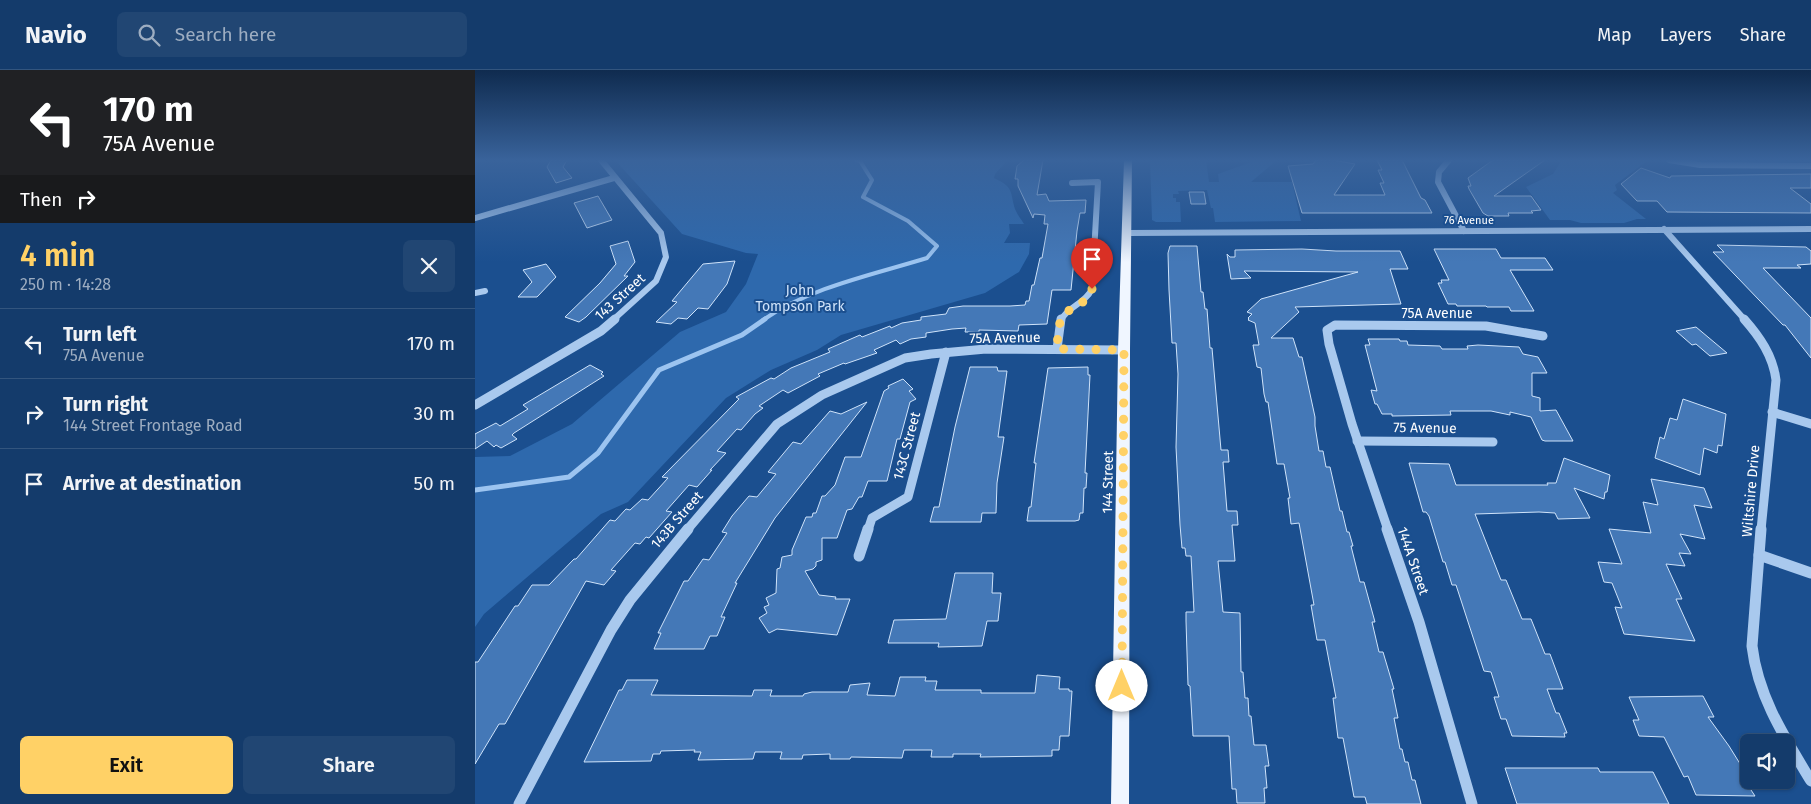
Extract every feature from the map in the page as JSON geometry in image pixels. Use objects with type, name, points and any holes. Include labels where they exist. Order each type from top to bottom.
[{"type":"main road","name":"144 Street","points":[[1120,804],[1124,350],[1128,194]]},
{"type":"street","points":[[475,218],[558,194]]},
{"type":"street","name":"143 Street","points":[[475,405],[601,331],[637,300],[656,280],[666,257],[661,233],[628,194]]},
{"type":"street","points":[[1057,349],[1061,320],[1065,314],[1089,298],[1092,289],[1097,194]]},
{"type":"street","points":[[1445,194],[1464,230]]},
{"type":"street","name":"76 Avenue","points":[[1127,232],[1811,229]]},
{"type":"street","name":"Wiltshire Drive","points":[[1664,230],[1755,332],[1766,347],[1774,364],[1775,377],[1752,646],[1753,664],[1773,718],[1811,781]]},
{"type":"street","points":[[475,293],[485,291]]},
{"type":"street","name":"75A Avenue","points":[[1329,327],[1335,325],[1463,325],[1486,326],[1543,336]]},
{"type":"street","name":"144A Street","points":[[1329,327],[1327,330],[1329,344],[1357,441],[1419,622],[1472,804]]},
{"type":"street","name":"75A Avenue","points":[[946,352],[1057,349],[1124,350]]},
{"type":"street","name":"143C Street","points":[[859,556],[872,518],[908,497],[946,352]]},
{"type":"street","name":"143B Street","points":[[519,804],[611,630],[630,600],[653,570],[777,424],[806,403],[905,358],[946,352]]},
{"type":"street","points":[[1772,412],[1811,424]]},
{"type":"street","name":"75 Avenue","points":[[1357,441],[1493,442]]},
{"type":"street","points":[[1759,555],[1811,574]]},
{"type":"green space","name":"John Tompson Park","points":[[646,194],[1011,194],[1015,209],[1024,224],[1009,224],[1010,233],[1004,243],[1030,243],[1029,254],[1019,272],[985,293],[841,335],[817,350],[771,370],[726,398],[628,502],[601,514],[484,614],[475,627],[475,457],[510,456],[572,424],[680,332],[726,312],[746,284],[758,254],[746,253],[682,234]]},
{"type":"green space","points":[[1151,194],[1173,194],[1176,202],[1180,202],[1181,222],[1156,222],[1152,220]]},
{"type":"green space","points":[[1208,194],[1295,194],[1301,221],[1215,222],[1213,208],[1211,208]]},
{"type":"green space","points":[[1531,194],[1615,194],[1646,219],[1637,219],[1624,223],[1581,223],[1570,220],[1550,220]]},
{"type":"building","points":[[1022,194],[1046,194],[1049,201],[1086,200],[1085,213],[1080,213],[1077,231],[1071,290],[1052,290],[1047,324],[1019,325],[1018,331],[979,330],[979,332],[965,332],[966,328],[952,329],[926,333],[926,337],[911,339],[900,344],[896,340],[874,350],[877,353],[844,363],[818,374],[820,376],[788,393],[783,390],[759,406],[763,408],[741,430],[737,429],[717,451],[726,453],[710,470],[712,470],[697,487],[689,485],[666,511],[672,512],[649,538],[646,537],[640,544],[635,543],[611,570],[616,571],[604,585],[586,581],[505,724],[499,724],[475,764],[475,662],[478,662],[515,606],[518,606],[532,585],[549,585],[576,559],[610,520],[615,521],[626,509],[630,510],[642,499],[648,500],[668,478],[662,477],[739,399],[736,397],[771,378],[774,379],[791,368],[830,352],[828,349],[860,335],[862,337],[890,326],[891,328],[902,323],[921,320],[921,317],[946,314],[949,308],[1025,305],[1026,301],[1029,301],[1040,258],[1042,258],[1048,224],[1044,224],[1045,215],[1034,214],[1033,218]]},
{"type":"building","points":[[1189,194],[1204,194],[1206,204],[1191,204]]},
{"type":"building","points":[[1296,194],[1419,194],[1425,200],[1432,213],[1302,213]]},
{"type":"building","points":[[1472,194],[1531,196],[1541,210],[1531,211],[1533,213],[1508,213],[1509,216],[1488,216],[1483,213]]},
{"type":"building","points":[[1631,194],[1798,194],[1811,204],[1811,213],[1667,212],[1657,201],[1637,201]]},
{"type":"building","points":[[598,196],[612,220],[587,228],[574,203]]},
{"type":"building","points":[[628,241],[635,262],[624,276],[628,276],[579,322],[565,317],[600,283],[616,264],[610,246]]},
{"type":"building","points":[[1717,245],[1806,247],[1811,251],[1811,264],[1797,265],[1801,268],[1763,268],[1811,318],[1811,358],[1785,325],[1713,252],[1724,252]]},
{"type":"building","points":[[1170,246],[1197,246],[1201,292],[1203,292],[1205,309],[1207,309],[1210,348],[1212,348],[1221,450],[1228,450],[1229,462],[1223,462],[1227,511],[1237,511],[1238,525],[1232,525],[1235,561],[1218,561],[1223,612],[1240,613],[1241,672],[1243,672],[1245,698],[1248,698],[1254,745],[1266,745],[1269,766],[1265,766],[1267,788],[1264,788],[1265,803],[1237,803],[1236,789],[1232,789],[1229,736],[1193,736],[1190,686],[1188,685],[1186,612],[1194,612],[1191,556],[1186,556],[1185,548],[1182,548],[1180,525],[1176,447],[1178,374],[1176,343],[1172,343],[1168,253]]},
{"type":"building","points":[[1434,249],[1496,249],[1501,258],[1545,258],[1553,270],[1510,270],[1534,311],[1511,311],[1509,307],[1457,306],[1456,304],[1448,304],[1438,283],[1442,283],[1441,280],[1449,280]]},
{"type":"building","points":[[1235,250],[1400,251],[1408,269],[1390,269],[1401,304],[1295,307],[1299,312],[1271,338],[1293,338],[1299,357],[1302,357],[1315,417],[1319,451],[1323,451],[1326,467],[1330,467],[1340,511],[1342,511],[1347,532],[1349,532],[1353,546],[1351,546],[1360,582],[1364,582],[1375,622],[1372,622],[1379,652],[1383,652],[1394,689],[1392,689],[1398,718],[1394,718],[1400,749],[1402,749],[1405,762],[1408,762],[1412,780],[1415,780],[1421,804],[1367,804],[1365,797],[1354,797],[1343,738],[1338,738],[1333,698],[1336,698],[1325,640],[1317,640],[1311,605],[1314,605],[1299,523],[1291,524],[1288,498],[1290,498],[1284,464],[1277,464],[1268,402],[1266,402],[1261,368],[1257,367],[1253,345],[1259,345],[1255,323],[1248,320],[1252,314],[1247,312],[1261,299],[1358,272],[1244,271],[1251,278],[1231,279],[1227,254],[1230,257],[1235,257]]},
{"type":"building","points":[[735,261],[727,284],[708,309],[698,308],[687,319],[678,318],[671,324],[656,322],[677,302],[672,301],[703,264]]},
{"type":"building","points":[[546,264],[556,277],[537,297],[518,297],[532,282],[523,270]]},
{"type":"building","points":[[1696,327],[1727,353],[1710,356],[1696,344],[1692,345],[1676,331]]},
{"type":"building","points":[[1368,339],[1399,339],[1400,341],[1407,341],[1408,345],[1440,346],[1442,349],[1468,349],[1467,346],[1478,345],[1519,347],[1523,354],[1538,357],[1547,373],[1532,373],[1532,396],[1540,398],[1540,411],[1556,410],[1573,441],[1542,440],[1531,417],[1510,412],[1510,415],[1491,411],[1450,411],[1451,415],[1392,416],[1392,414],[1382,414],[1377,404],[1375,404],[1371,390],[1377,391],[1365,345],[1370,345]]},
{"type":"building","points":[[590,365],[603,372],[601,374],[604,376],[514,433],[512,435],[517,439],[501,448],[496,445],[494,447],[487,441],[475,449],[475,434],[496,423],[500,426],[528,409],[523,405]]},
{"type":"building","points":[[970,367],[997,367],[998,371],[1007,371],[998,437],[1004,437],[997,483],[996,513],[982,513],[981,522],[930,522],[934,507],[939,507],[955,427]]},
{"type":"building","points":[[1088,367],[1088,375],[1090,375],[1085,473],[1087,473],[1083,513],[1080,513],[1079,520],[1075,521],[1027,521],[1029,507],[1031,507],[1036,463],[1034,463],[1048,368]]},
{"type":"building","points":[[903,379],[913,389],[909,391],[916,399],[910,402],[900,439],[897,439],[887,481],[868,481],[862,497],[859,497],[852,509],[847,510],[837,538],[822,538],[822,560],[816,562],[816,566],[813,569],[805,571],[819,595],[836,597],[835,599],[850,599],[837,635],[777,629],[769,633],[759,618],[767,613],[764,607],[769,605],[766,598],[776,593],[777,569],[780,568],[782,557],[792,555],[792,550],[806,517],[812,517],[813,513],[816,513],[822,496],[825,496],[835,485],[845,457],[861,457],[884,391],[889,388],[888,386]]},
{"type":"building","points":[[1683,399],[1726,414],[1722,446],[1718,445],[1717,453],[1704,448],[1700,475],[1655,458],[1660,437],[1664,439],[1670,418],[1677,420]]},
{"type":"building","points":[[867,402],[775,518],[735,583],[737,583],[721,617],[725,617],[717,636],[710,636],[704,649],[654,649],[661,633],[658,633],[684,581],[688,581],[703,559],[709,560],[727,533],[722,532],[732,516],[749,496],[757,497],[776,474],[768,472],[793,442],[801,444],[830,411],[841,414]]},
{"type":"building","points":[[1564,458],[1610,475],[1604,499],[1574,488],[1590,518],[1558,519],[1555,513],[1539,512],[1475,514],[1501,580],[1506,580],[1522,619],[1531,619],[1545,654],[1550,654],[1563,689],[1547,689],[1556,713],[1559,713],[1567,733],[1564,733],[1565,737],[1512,736],[1506,719],[1501,719],[1494,697],[1499,697],[1491,672],[1484,671],[1456,585],[1452,585],[1445,562],[1443,562],[1429,516],[1426,512],[1423,512],[1409,463],[1449,464],[1456,485],[1548,485],[1547,483],[1556,483]]},
{"type":"building","points":[[1651,479],[1704,488],[1712,508],[1694,505],[1705,539],[1680,534],[1691,554],[1679,553],[1685,566],[1666,564],[1682,599],[1676,599],[1695,641],[1624,634],[1615,607],[1622,608],[1612,583],[1604,582],[1598,562],[1622,564],[1609,529],[1651,533],[1643,502],[1658,505]]},
{"type":"building","points":[[955,573],[993,573],[992,593],[1001,593],[998,621],[987,621],[982,646],[938,647],[939,643],[888,643],[894,620],[946,619]]},
{"type":"building","points":[[1037,675],[1060,677],[1059,689],[1069,689],[1069,691],[1072,691],[1069,736],[1060,736],[1059,750],[1052,750],[1052,756],[980,757],[981,754],[953,754],[953,757],[931,757],[932,750],[904,750],[902,758],[851,757],[850,759],[830,759],[830,754],[803,755],[802,759],[780,759],[782,752],[755,752],[753,759],[698,760],[701,752],[694,752],[695,750],[661,751],[660,754],[653,754],[651,761],[584,762],[619,690],[622,690],[627,680],[658,680],[651,695],[752,696],[754,690],[772,690],[770,696],[803,696],[812,692],[848,692],[850,685],[870,683],[867,695],[895,696],[900,677],[926,677],[925,681],[937,681],[935,690],[981,690],[981,693],[1035,693]]},
{"type":"building","points":[[1703,696],[1714,717],[1708,717],[1740,764],[1740,789],[1750,789],[1755,796],[1696,795],[1688,776],[1684,777],[1664,737],[1639,736],[1633,720],[1639,720],[1629,697]]},
{"type":"building","points":[[1505,768],[1598,768],[1600,772],[1653,772],[1669,804],[1517,804]]},
{"type":"waterway","points":[[763,320],[821,290],[927,258],[937,246],[908,221],[863,197],[864,194]]},
{"type":"waterway","points":[[475,490],[569,477],[598,453],[659,370],[742,335],[765,319]]},
{"type":"route","points":[[1092,289],[1089,298],[1065,314],[1061,320],[1057,349],[1124,350],[1122,686]]}]
